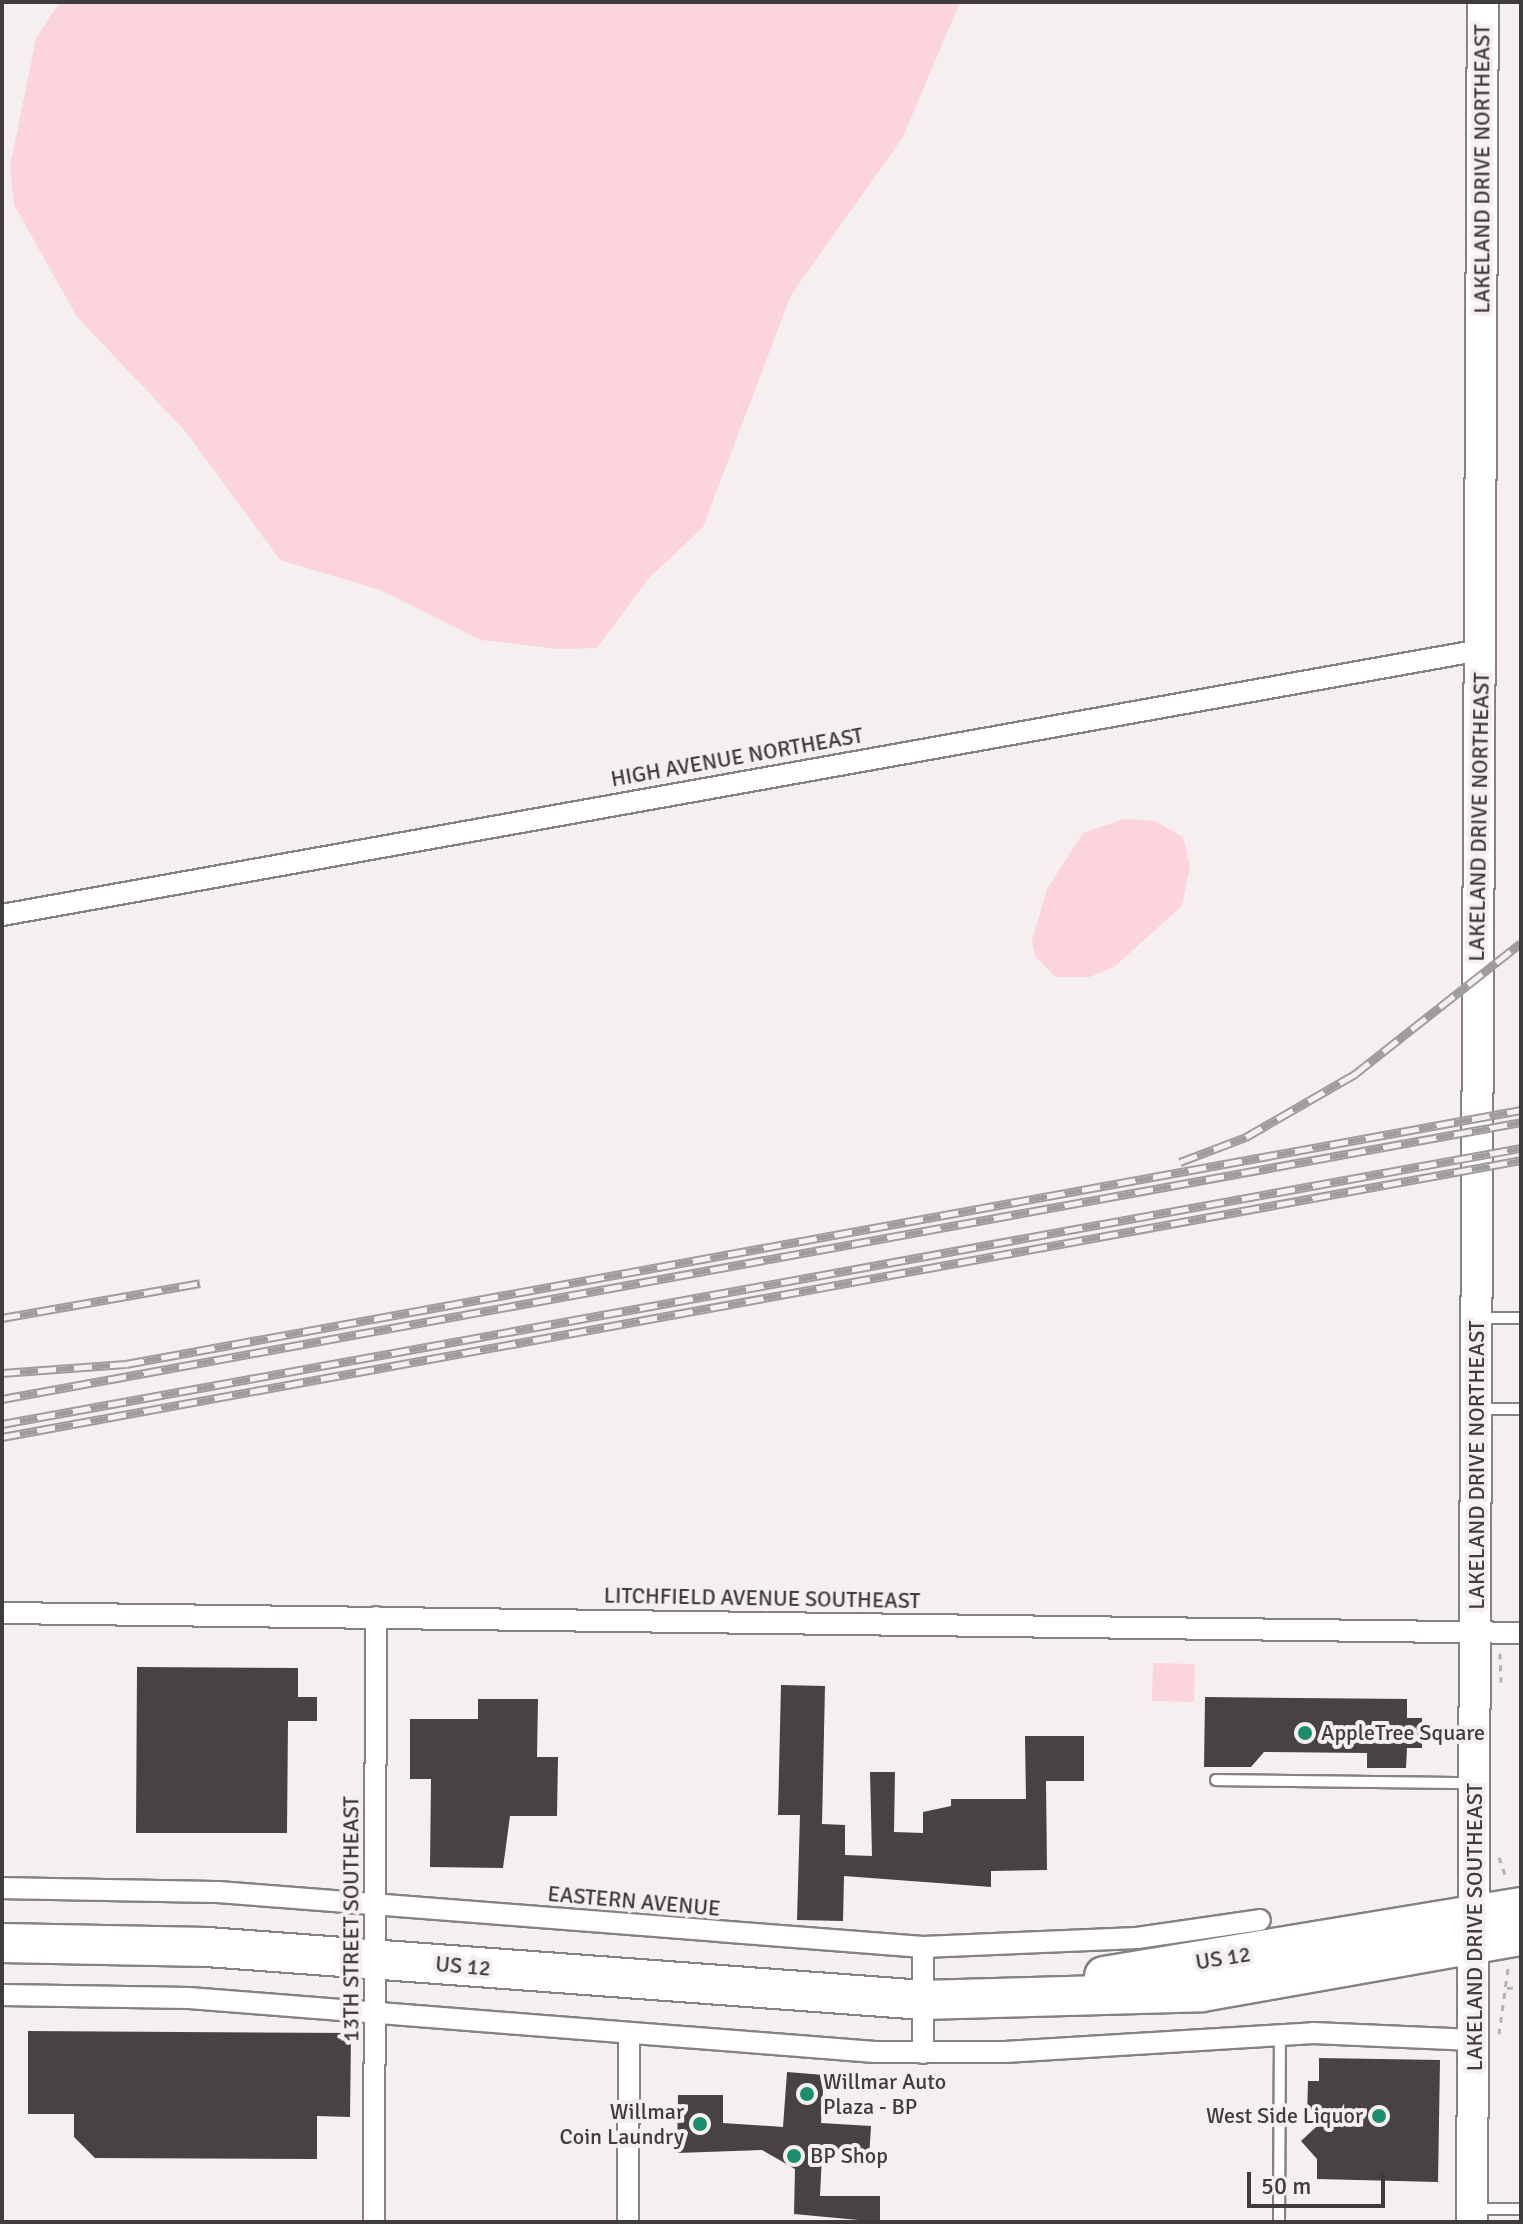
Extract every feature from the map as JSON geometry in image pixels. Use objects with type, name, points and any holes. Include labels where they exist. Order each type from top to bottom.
[{"type":"highway","name":"US 12","points":[[2,1943],[375,1958],[923,2000],[1202,1992],[1495,1941],[1521,1907]]},
{"type":"main road","name":"LAKELAND DRIVE NORTHEAST","points":[[1476,1633],[1483,2]]},
{"type":"main road","name":"LAKELAND DRIVE SOUTHEAST","points":[[1472,2216],[1495,1941],[1476,1783],[1476,1633]]},
{"type":"street","name":"HIGH AVENUE NORTHEAST","points":[[2,915],[1481,650]]},
{"type":"street","name":"LITCHFIELD AVENUE SOUTHEAST","points":[[2,1613],[1521,1633]]},
{"type":"street","name":"13TH STREET SOUTHEAST","points":[[374,2222],[376,1617]]},
{"type":"street","name":"EASTERN AVENUE","points":[[2,1888],[376,1904],[923,1947],[1137,1938],[1260,1920]]},
{"type":"street","points":[[923,1947],[923,2053]]},
{"type":"street","points":[[2,1995],[189,1998],[629,2034],[923,2053],[1280,2034],[1487,2038]]},
{"type":"street","points":[[628,2222],[629,2034]]},
{"type":"lane","points":[[1477,1318],[1521,1318]]},
{"type":"lane","points":[[1476,1409],[1521,1409]]},
{"type":"lane","points":[[1216,1780],[1476,1783]]},
{"type":"lane","points":[[1279,2222],[1280,2034]]},
{"type":"lane","points":[[1472,2216],[1521,2209]]},
{"type":"path","points":[[1487,2038],[1507,1988],[1495,1941]]},
{"type":"path","points":[[1507,1988],[1521,1987]]},
{"type":"shaded area","points":[[60,2],[960,2],[903,137],[791,295],[703,527],[648,579],[597,648],[559,649],[481,640],[380,590],[280,560],[185,431],[77,317],[14,205],[10,167],[36,38]]},
{"type":"shaded area","points":[[1124,819],[1155,821],[1183,837],[1190,865],[1182,906],[1115,966],[1090,977],[1055,977],[1035,956],[1032,941],[1047,889],[1083,833]]},
{"type":"shaded area","points":[[1153,1663],[1195,1664],[1194,1702],[1152,1701]]},
{"type":"building","points":[[137,1667],[298,1668],[298,1697],[317,1697],[317,1721],[288,1721],[287,1833],[136,1833]]},
{"type":"building","points":[[781,1685],[825,1686],[822,1824],[845,1825],[845,1855],[872,1856],[870,1772],[895,1772],[894,1832],[923,1833],[923,1812],[951,1806],[951,1799],[1026,1799],[1025,1736],[1084,1736],[1084,1781],[1046,1781],[1047,1870],[991,1871],[991,1887],[844,1876],[843,1921],[797,1920],[800,1815],[778,1815]]},
{"type":"building","name":"AppleTree Square","points":[[1205,1697],[1407,1699],[1407,1718],[1422,1718],[1422,1748],[1407,1748],[1406,1768],[1367,1768],[1367,1753],[1264,1752],[1251,1767],[1204,1767]]},
{"type":"building","points":[[478,1699],[538,1699],[537,1757],[558,1757],[557,1816],[510,1816],[503,1868],[430,1867],[431,1779],[410,1779],[410,1719],[478,1719]]},
{"type":"building","points":[[28,2031],[351,2033],[350,2117],[317,2116],[317,2159],[95,2158],[74,2137],[74,2114],[28,2114]]},
{"type":"building","points":[[1319,2058],[1440,2060],[1438,2182],[1317,2179],[1317,2159],[1301,2141],[1328,2116],[1307,2116],[1308,2081],[1319,2081]]},
{"type":"building","points":[[787,2072],[824,2075],[821,2123],[871,2126],[869,2158],[822,2155],[820,2196],[880,2196],[880,2222],[794,2214],[795,2169],[762,2150],[677,2153],[678,2095],[723,2095],[723,2123],[783,2127]]},
{"type":"railway","points":[[1180,1162],[1246,1137],[1355,1074],[1521,943]]},
{"type":"railway","points":[[2,1373],[126,1364],[1521,1110]]},
{"type":"railway","points":[[2,1399],[1521,1122]]},
{"type":"railway","points":[[2,1424],[1521,1148]]},
{"type":"railway","points":[[2,1437],[1521,1160]]},
{"type":"railway","points":[[2,1318],[200,1283]]},
{"type":"place","name":"AppleTree Square","points":[[1305,1733]]},
{"type":"place","name":"Willmar Auto Plaza - BP","points":[[807,2094]]},
{"type":"place","name":"West Side Liquor","points":[[1379,2116]]},
{"type":"place","name":"Willmar Coin Laundry","points":[[700,2124]]},
{"type":"place","name":"BP Shop","points":[[794,2156]]}]
